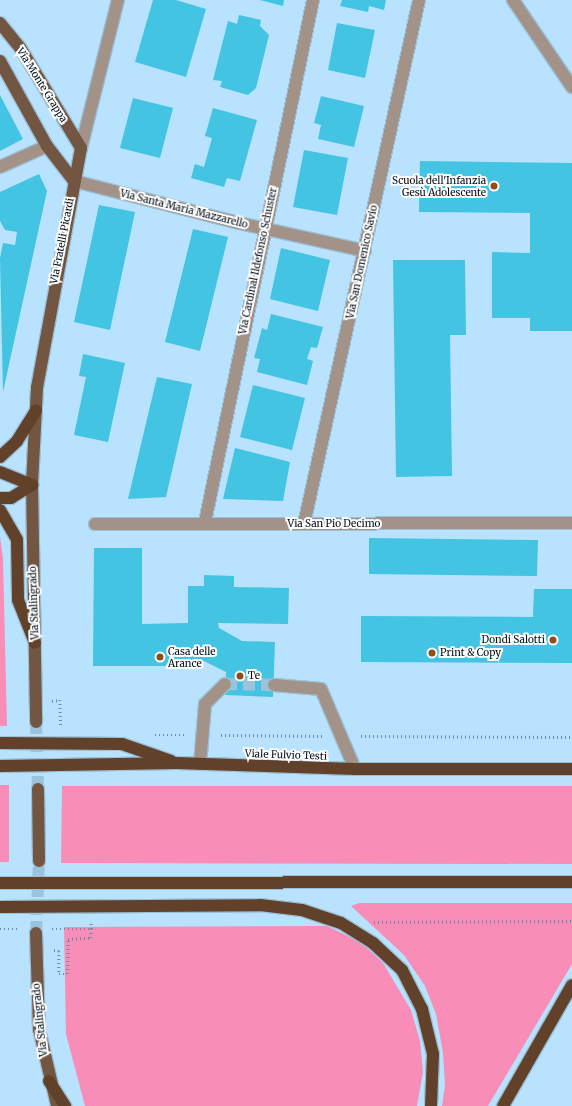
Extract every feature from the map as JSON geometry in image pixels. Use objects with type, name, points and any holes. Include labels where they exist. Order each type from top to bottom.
[{"type":"highway","points":[[0,457],[17,441],[36,410]]},
{"type":"highway","points":[[0,472],[32,485]]},
{"type":"highway","points":[[0,498],[12,498],[32,485]]},
{"type":"highway","points":[[0,510],[17,540],[18,600],[35,643]]},
{"type":"highway","points":[[0,743],[122,744],[177,763]]},
{"type":"highway","name":"Viale Fulvio Testi","points":[[0,766],[177,763],[355,769],[572,769]]},
{"type":"highway","points":[[0,883],[572,882]]},
{"type":"highway","points":[[0,907],[260,905],[302,910],[341,923],[373,943],[402,970],[422,1008],[433,1054],[431,1106]]},
{"type":"highway","points":[[502,1106],[572,985]]},
{"type":"highway","points":[[49,1081],[65,1106]]},
{"type":"main road","name":"Via Monte Grappa","points":[[0,23],[21,48],[81,148]]},
{"type":"main road","points":[[0,61],[47,146],[74,181]]},
{"type":"main road","name":"Via Fratelli Picardi","points":[[32,485],[36,410],[42,348],[81,148]]},
{"type":"main road","name":"Via Stalingrado","points":[[32,485],[36,722]]},
{"type":"main road","points":[[38,789],[39,861]]},
{"type":"main road","name":"Via Stalingrado","points":[[36,933],[36,1005],[49,1081],[57,1106]]},
{"type":"street","name":"Via Fratelli Picardi","points":[[81,148],[118,0]]},
{"type":"street","name":"Via Cardinal Ildefonso Schuster","points":[[204,522],[313,0]]},
{"type":"street","name":"Via San Domenico Savio","points":[[304,524],[419,0]]},
{"type":"street","points":[[513,0],[572,87]]},
{"type":"street","points":[[0,167],[47,146]]},
{"type":"street","name":"Via Santa Maria Mazzarello","points":[[74,181],[264,229],[365,251]]},
{"type":"street","name":"Via San Pio Decimo","points":[[95,524],[204,522],[304,524],[572,523]]},
{"type":"street","points":[[200,764],[200,735],[205,704],[225,684]]},
{"type":"street","points":[[274,685],[321,689],[355,769]]},
{"type":"path","points":[[60,700],[60,726],[67,726]]},
{"type":"path","points":[[146,735],[572,737]]},
{"type":"path","points":[[67,974],[68,939],[90,938],[91,929]]},
{"type":"shaded area","points":[[0,536],[3,559],[7,726],[0,726]]},
{"type":"shaded area","points":[[0,785],[9,785],[9,862],[0,862]]},
{"type":"shaded area","points":[[62,786],[572,786],[572,864],[61,863]]},
{"type":"shaded area","points":[[359,903],[572,903],[572,964],[488,1106],[442,1106],[445,1085],[443,1053],[436,1014],[425,986],[404,955],[351,906]]},
{"type":"shaded area","points":[[327,926],[362,943],[383,963],[411,1010],[420,1041],[423,1072],[417,1106],[85,1106],[66,1034],[64,927]]},
{"type":"building","points":[[153,0],[176,0],[206,9],[186,77],[135,62]]},
{"type":"building","points":[[260,0],[284,0],[283,6]]},
{"type":"building","points":[[342,0],[386,0],[384,10],[369,6],[368,12],[340,6]]},
{"type":"building","points":[[239,15],[261,20],[260,26],[269,35],[256,88],[248,95],[220,87],[222,81],[213,80],[228,21],[237,24]]},
{"type":"building","points":[[337,23],[375,30],[365,78],[328,70]]},
{"type":"building","points":[[0,95],[23,139],[0,151]]},
{"type":"building","points":[[321,96],[364,106],[354,147],[318,139],[321,125],[314,123]]},
{"type":"building","points":[[133,98],[173,108],[160,158],[120,148]]},
{"type":"building","points":[[213,108],[257,120],[240,181],[227,178],[224,187],[191,178],[195,164],[204,167],[212,138],[205,136]]},
{"type":"building","points":[[304,150],[348,158],[337,215],[293,207]]},
{"type":"building","points":[[420,161],[572,163],[572,331],[530,331],[530,318],[492,318],[492,252],[530,253],[530,213],[419,212]]},
{"type":"building","points":[[39,174],[47,191],[3,392],[0,258],[3,243],[15,245],[17,232],[5,230],[0,221],[0,192]]},
{"type":"building","points":[[99,205],[135,212],[110,330],[74,322]]},
{"type":"building","points":[[193,229],[228,237],[200,351],[165,342]]},
{"type":"building","points":[[281,248],[330,260],[318,311],[270,299]]},
{"type":"building","points":[[393,260],[465,260],[466,335],[450,335],[452,476],[396,477]]},
{"type":"building","points":[[271,314],[323,327],[317,348],[311,347],[307,359],[313,361],[307,385],[257,372],[260,359],[254,358],[262,328],[267,330]]},
{"type":"building","points":[[83,354],[125,363],[108,442],[74,435],[86,377],[79,376]]},
{"type":"building","points":[[157,377],[192,384],[166,497],[128,499]]},
{"type":"building","points":[[253,385],[305,398],[292,450],[240,437]]},
{"type":"building","points":[[235,448],[290,462],[283,501],[223,499]]},
{"type":"building","points":[[369,538],[538,540],[537,576],[369,574]]},
{"type":"building","points":[[94,548],[142,548],[142,624],[188,623],[188,586],[204,586],[204,575],[234,576],[234,587],[289,588],[288,624],[218,623],[219,628],[242,641],[275,642],[273,697],[225,695],[226,672],[202,660],[198,666],[93,666]]},
{"type":"building","points":[[534,589],[572,589],[572,663],[361,662],[361,616],[533,617]]},
{"type":"tunnel","points":[[225,684],[274,685]]},
{"type":"tunnel","points":[[36,722],[38,789]]},
{"type":"tunnel","points":[[36,933],[39,861]]},
{"type":"place","name":"Scuola dell'Infanzia Gesù Adolescente","points":[[494,186]]},
{"type":"place","name":"Dondi Salotti","points":[[553,640]]},
{"type":"place","name":"Print & Copy","points":[[432,653]]},
{"type":"place","name":"Casa delle Arance","points":[[160,657]]},
{"type":"place","name":"Te","points":[[240,676]]}]
